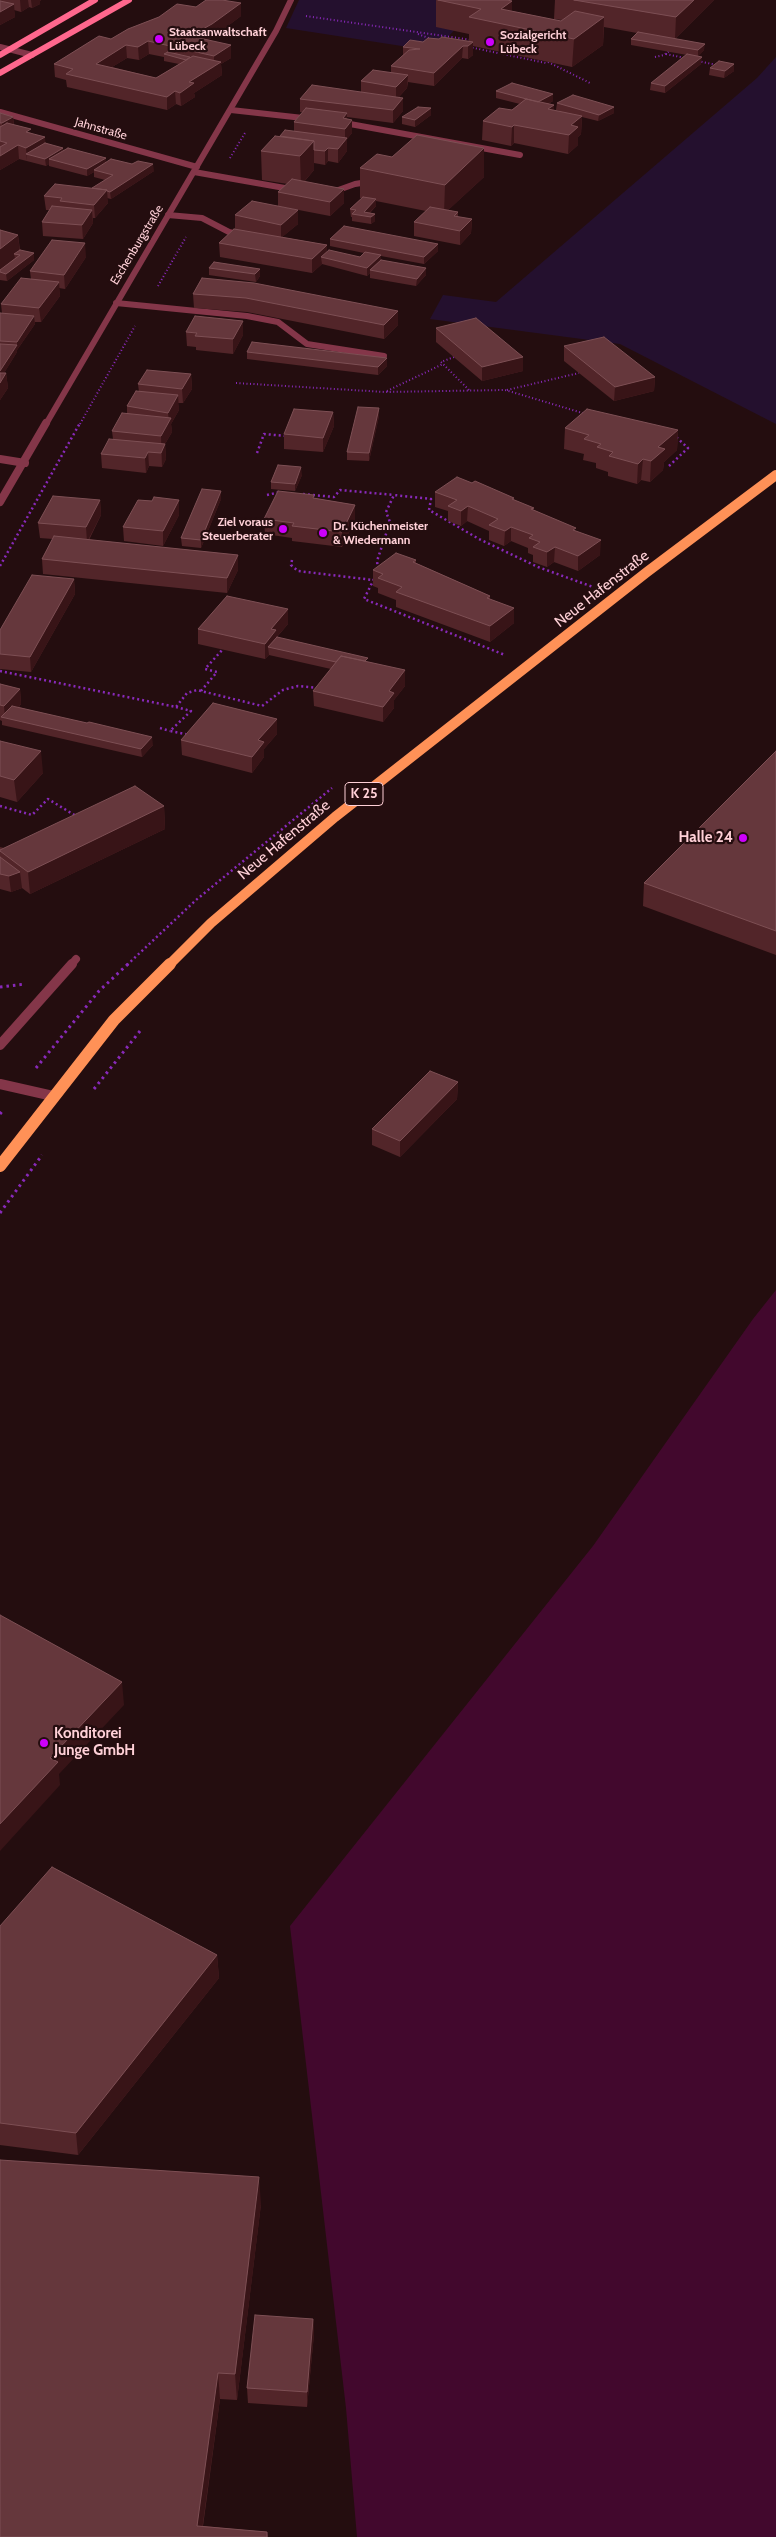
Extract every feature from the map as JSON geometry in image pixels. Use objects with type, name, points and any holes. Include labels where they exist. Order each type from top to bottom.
[{"type":"main road","points":[[0,55],[96,0]]},
{"type":"main road","points":[[0,73],[129,0]]},
{"type":"main road","name":"Neue Hafenstraße","points":[[0,1166],[114,1020],[210,923],[277,864],[647,572],[776,475]]},
{"type":"street","name":"Eschenburgstraße","points":[[0,502],[4,488],[25,463],[116,303],[231,110],[276,31],[291,0]]},
{"type":"street","points":[[0,47],[32,55]]},
{"type":"street","points":[[231,110],[317,119]]},
{"type":"street","name":"Jahnstraße","points":[[0,112],[220,177],[304,191]]},
{"type":"street","points":[[334,121],[520,155]]},
{"type":"street","points":[[323,195],[355,184],[377,180],[384,176]]},
{"type":"street","points":[[168,215],[208,220],[229,232],[249,236]]},
{"type":"street","points":[[116,303],[247,316],[278,322],[307,344],[384,356]]},
{"type":"street","points":[[0,459],[25,463]]},
{"type":"street","points":[[0,1045],[76,959]]},
{"type":"street","points":[[0,1084],[53,1096]]},
{"type":"path","points":[[302,22],[311,8]]},
{"type":"path","points":[[306,16],[475,40]]},
{"type":"path","points":[[414,32],[439,41]]},
{"type":"path","points":[[655,57],[666,54],[677,46]]},
{"type":"path","points":[[468,47],[547,63],[590,83]]},
{"type":"path","points":[[666,54],[718,65]]},
{"type":"path","points":[[220,177],[256,112]]},
{"type":"path","points":[[0,566],[196,218]]},
{"type":"path","points":[[385,392],[454,357]]},
{"type":"path","points":[[443,364],[470,391]]},
{"type":"path","points":[[236,383],[385,392],[505,390],[579,373]]},
{"type":"path","points":[[505,390],[593,416]]},
{"type":"path","points":[[256,453],[264,434],[290,436]]},
{"type":"path","points":[[668,435],[678,437],[688,448],[669,466]]},
{"type":"path","points":[[298,494],[334,497],[340,490],[431,499],[428,510],[448,523],[538,567],[594,587]]},
{"type":"path","points":[[267,495],[289,493]]},
{"type":"path","points":[[394,495],[386,512],[390,522],[377,561],[378,570],[364,599],[505,656]]},
{"type":"path","points":[[292,560],[291,565],[298,572],[373,580]]},
{"type":"path","points":[[201,691],[217,672],[205,669],[223,649]]},
{"type":"path","points":[[0,671],[176,706],[191,711],[170,731]]},
{"type":"path","points":[[176,706],[187,693],[201,691],[262,706],[283,690],[298,686],[326,690]]},
{"type":"path","points":[[160,728],[198,737]]},
{"type":"path","points":[[0,806],[32,815],[48,799],[83,821]]},
{"type":"path","points":[[91,1092],[140,1031]]},
{"type":"path","points":[[0,1213],[43,1153]]},
{"type":"shaded area","points":[[299,0],[484,0],[434,51],[286,28]]},
{"type":"shaded area","points":[[776,57],[776,424],[620,344],[430,319],[443,295],[496,302],[757,78]]},
{"type":"shaded area","points":[[776,1290],[776,2537],[357,2537],[346,2408],[290,1926],[593,1546],[753,1319]]},
{"type":"building","points":[[206,0],[241,3],[212,24],[190,36],[231,45],[214,56],[148,41],[138,47],[126,45],[96,64],[156,78],[193,56],[221,62],[189,82],[194,83],[180,93],[175,91],[167,97],[66,74],[73,69],[54,64],[99,36],[111,39],[128,29],[159,17],[177,4],[196,7]]},
{"type":"building","points":[[438,0],[507,0],[512,1],[501,9],[561,21],[575,11],[604,17],[574,39],[469,17],[481,9]]},
{"type":"building","points":[[574,0],[694,0],[676,17]]},
{"type":"building","points":[[0,1],[14,4],[0,12]]},
{"type":"building","points":[[638,32],[705,44],[698,50],[631,39]]},
{"type":"building","points":[[442,37],[473,42],[468,46],[463,46],[434,73],[391,66],[409,50],[420,49],[403,47],[410,40],[423,42],[428,38],[439,39]]},
{"type":"building","points":[[168,52],[190,57],[186,60],[164,54]]},
{"type":"building","points":[[687,54],[702,57],[665,86],[651,83]]},
{"type":"building","points":[[719,61],[734,64],[725,71],[710,68]]},
{"type":"building","points":[[373,70],[408,75],[396,87],[361,81]]},
{"type":"building","points":[[512,83],[553,94],[538,102],[496,91]]},
{"type":"building","points":[[312,85],[403,98],[393,110],[300,99]]},
{"type":"building","points":[[573,95],[614,107],[599,115],[557,103]]},
{"type":"building","points":[[526,99],[554,105],[548,109],[582,116],[571,125],[578,127],[569,135],[483,121],[499,108],[512,110]]},
{"type":"building","points":[[418,107],[431,108],[415,120],[402,117]]},
{"type":"building","points":[[306,108],[347,113],[343,118],[352,120],[345,129],[294,122]]},
{"type":"building","points":[[0,113],[13,117],[0,123]]},
{"type":"building","points":[[7,123],[31,129],[26,132],[45,137],[26,148],[18,145],[0,156],[0,147],[7,143],[0,141],[0,127]]},
{"type":"building","points":[[285,130],[347,138],[338,149],[314,150],[314,141],[280,136]]},
{"type":"building","points":[[417,135],[484,148],[445,185],[360,168],[377,154],[392,157]]},
{"type":"building","points":[[275,136],[314,141],[300,156],[261,151]]},
{"type":"building","points":[[45,143],[63,148],[45,159],[26,154]]},
{"type":"building","points":[[68,148],[106,158],[87,169],[49,159]]},
{"type":"building","points":[[111,159],[132,164],[138,161],[153,164],[110,192],[92,188],[113,175],[94,170]]},
{"type":"building","points":[[292,179],[344,189],[330,202],[278,192]]},
{"type":"building","points":[[55,184],[107,190],[94,205],[60,201],[62,198],[44,196]]},
{"type":"building","points":[[363,197],[376,199],[364,212],[375,214],[371,217],[352,214],[356,210],[350,209]]},
{"type":"building","points":[[252,201],[298,210],[281,225],[235,215]]},
{"type":"building","points":[[52,206],[92,210],[82,225],[42,222]]},
{"type":"building","points":[[430,207],[458,212],[454,216],[472,219],[460,231],[414,222]]},
{"type":"building","points":[[344,226],[438,244],[424,257],[330,239]]},
{"type":"building","points":[[234,229],[327,245],[312,259],[219,243]]},
{"type":"building","points":[[0,230],[18,235],[0,249]]},
{"type":"building","points":[[52,240],[85,243],[64,275],[30,271]]},
{"type":"building","points":[[20,250],[34,253],[6,274],[0,272],[0,270],[20,255],[14,254]]},
{"type":"building","points":[[329,250],[360,257],[365,252],[381,255],[367,268],[321,257]]},
{"type":"building","points":[[381,260],[426,268],[417,279],[370,270]]},
{"type":"building","points":[[214,262],[260,269],[255,274],[209,268]]},
{"type":"building","points":[[21,278],[59,282],[39,308],[1,304]]},
{"type":"building","points":[[202,278],[254,283],[398,311],[384,325],[246,298],[193,294]]},
{"type":"building","points":[[0,313],[34,316],[17,342],[0,341]]},
{"type":"building","points":[[195,316],[243,321],[233,339],[195,336],[197,333],[186,332]]},
{"type":"building","points":[[476,318],[523,357],[482,367],[436,328]]},
{"type":"building","points":[[604,337],[655,377],[615,387],[564,346]]},
{"type":"building","points":[[252,342],[387,358],[378,367],[247,352]]},
{"type":"building","points":[[0,344],[17,345],[0,371]]},
{"type":"building","points":[[147,370],[191,374],[182,389],[138,384]]},
{"type":"building","points":[[0,373],[6,373],[0,383]]},
{"type":"building","points":[[136,391],[178,395],[168,413],[127,406]]},
{"type":"building","points":[[358,407],[379,408],[369,453],[347,452]]},
{"type":"building","points":[[294,409],[333,412],[323,438],[284,434]]},
{"type":"building","points":[[587,409],[678,430],[658,447],[665,449],[651,461],[643,459],[638,464],[609,456],[613,452],[597,447],[601,444],[584,439],[589,435],[565,428]]},
{"type":"building","points":[[122,413],[171,418],[161,436],[112,431]]},
{"type":"building","points":[[109,439],[165,444],[161,453],[148,452],[145,458],[101,454]]},
{"type":"building","points":[[278,465],[301,467],[295,484],[271,482]]},
{"type":"building","points":[[457,477],[472,483],[475,481],[514,498],[512,499],[534,508],[531,509],[576,528],[573,530],[601,540],[578,556],[555,547],[547,552],[533,547],[540,542],[529,538],[533,535],[511,527],[505,531],[489,525],[498,519],[468,506],[461,511],[448,506],[457,500],[435,492]]},
{"type":"building","points":[[202,489],[221,491],[201,540],[181,538]]},
{"type":"building","points":[[278,491],[314,495],[313,498],[355,505],[342,532],[292,526],[294,523],[264,519]]},
{"type":"building","points":[[53,496],[100,500],[86,527],[38,523]]},
{"type":"building","points":[[154,497],[179,500],[163,531],[123,527],[138,500],[152,501]]},
{"type":"building","points":[[54,536],[238,555],[227,578],[42,559]]},
{"type":"building","points":[[396,553],[416,560],[413,562],[490,596],[487,598],[514,608],[490,626],[396,592],[402,587],[378,578],[383,574],[373,570]]},
{"type":"building","points":[[32,575],[74,579],[30,657],[0,654],[0,630]]},
{"type":"building","points":[[227,596],[288,609],[271,629],[276,630],[265,644],[198,629]]},
{"type":"building","points":[[277,637],[368,658],[365,661],[341,656],[336,662],[268,647]]},
{"type":"building","points":[[341,656],[405,670],[389,691],[394,693],[383,707],[313,691]]},
{"type":"building","points":[[0,684],[20,689],[4,706],[0,705]]},
{"type":"building","points":[[213,703],[277,719],[258,740],[264,742],[252,757],[181,740]]},
{"type":"building","points":[[12,706],[152,737],[141,749],[1,717]]},
{"type":"building","points":[[0,741],[41,751],[14,780],[0,776]]},
{"type":"building","name":"Halle 24","points":[[776,751],[776,931],[644,883]]},
{"type":"building","points":[[135,786],[164,806],[28,872],[0,851],[0,850]]},
{"type":"building","points":[[0,857],[20,872],[9,876],[0,874]]},
{"type":"building","points":[[430,1071],[458,1082],[400,1141],[372,1129]]},
{"type":"building","name":"Konditorei Junge GmbH","points":[[0,1615],[122,1682],[50,1758],[58,1762],[0,1824]]},
{"type":"building","points":[[52,1867],[217,1955],[76,2133],[0,2123],[0,1926]]},
{"type":"building","points":[[0,2160],[259,2177],[235,2374],[218,2373],[197,2526],[267,2532],[267,2537],[0,2537]]},
{"type":"building","points":[[255,2315],[313,2319],[307,2392],[247,2388]]},
{"type":"place","name":"Staatsanwaltschaft Lübeck","points":[[159,39]]},
{"type":"place","name":"Sozialgericht Lübeck","points":[[490,42]]},
{"type":"place","name":"Ziel voraus Steuerberater","points":[[283,529]]},
{"type":"place","name":"Dr. Küchenmeister & Wiedermann","points":[[323,533]]},
{"type":"place","name":"Halle 24","points":[[743,838]]},
{"type":"place","name":"Konditorei Junge GmbH","points":[[44,1743]]}]
